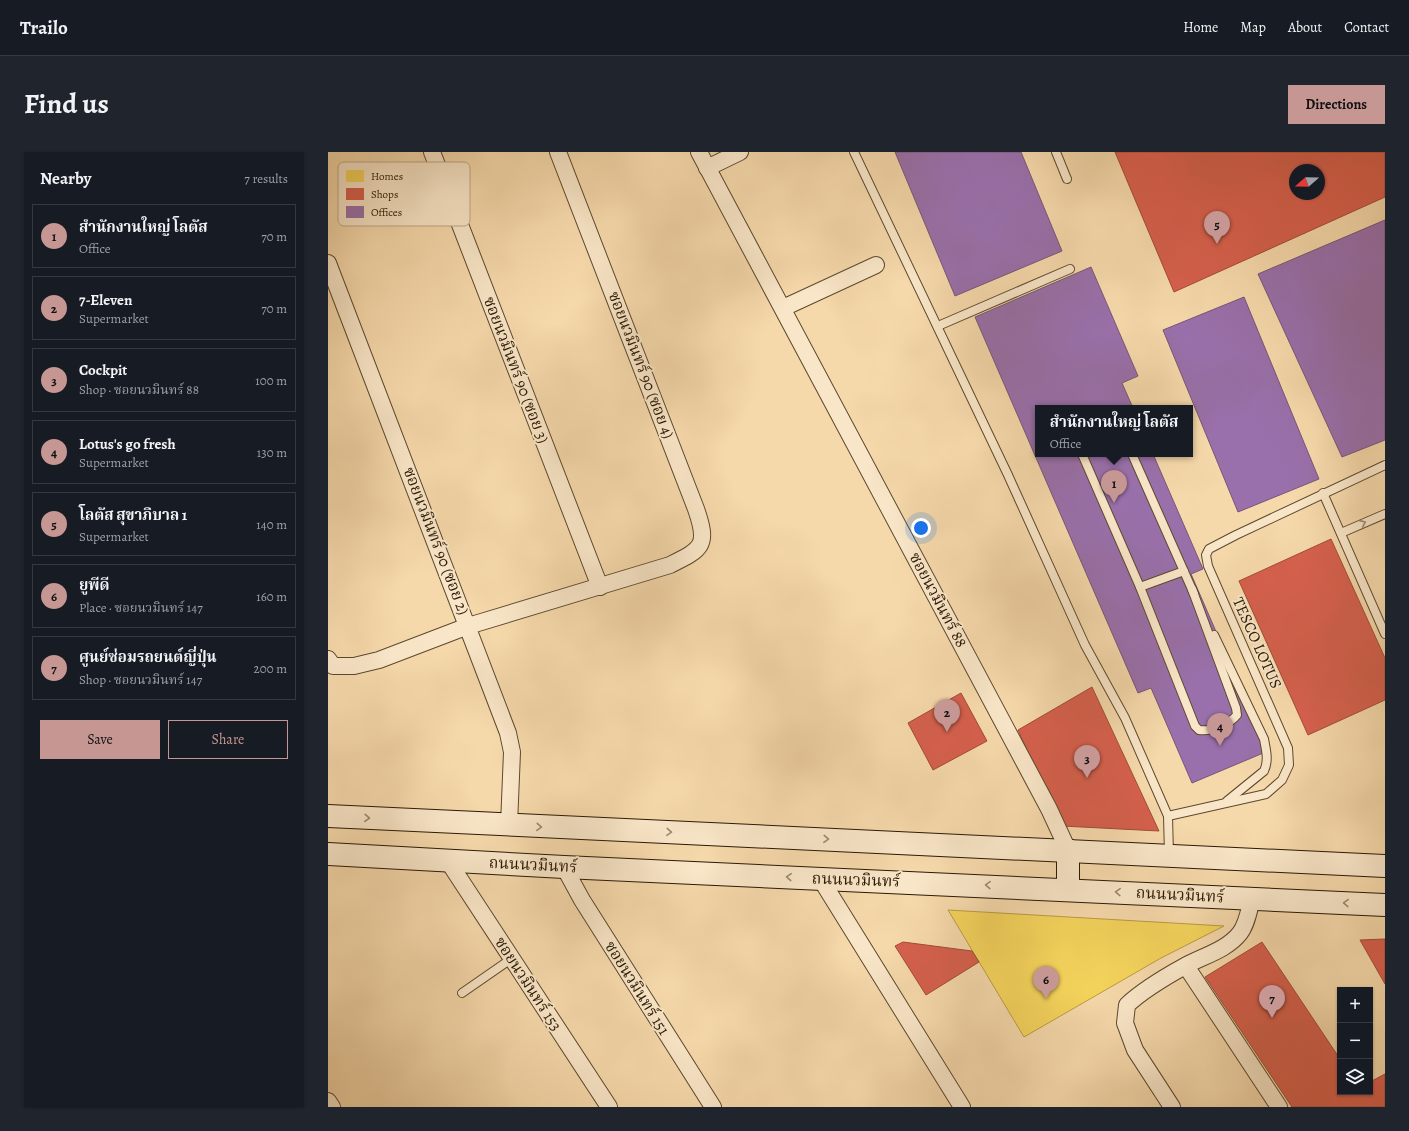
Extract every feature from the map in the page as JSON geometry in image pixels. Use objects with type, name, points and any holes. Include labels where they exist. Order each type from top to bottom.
[{"type":"main road","points":[[328,816],[1385,866]]},
{"type":"main road","points":[[1068,850],[1068,889]]},
{"type":"main road","name":"ถนนนวมินทร์","points":[[328,854],[564,867],[1385,904]]},
{"type":"street","name":"ซอยนวมินทร์ 90 (ซอย 3)","points":[[432,152],[436,162]]},
{"type":"street","name":"ซอยนวมินทร์ 90 (ซอย 4)","points":[[328,658],[333,666],[354,666],[379,660],[468,626],[670,565],[695,553],[702,544],[703,527],[558,152]]},
{"type":"street","name":"ซอยนวมินทร์ 88","points":[[699,152],[1049,809],[1068,850]]},
{"type":"street","points":[[707,168],[740,152]]},
{"type":"street","name":"ซอยนวมินทร์ 90 (ซอย 3)","points":[[461,226],[600,587]]},
{"type":"street","name":"ซอยนวมินทร์ 90 (ซอย 2)","points":[[328,263],[508,733],[512,752],[509,825]]},
{"type":"street","points":[[783,308],[876,265]]},
{"type":"street","name":"ซอยนวมินทร์ 153","points":[[448,861],[609,1107]]},
{"type":"street","name":"ซอยนวมินทร์ 151","points":[[564,867],[582,900],[712,1107]]},
{"type":"street","points":[[820,878],[962,1107]]},
{"type":"street","points":[[1172,1107],[1135,1050],[1125,1023],[1127,1005],[1141,992],[1186,966],[1225,947],[1240,933],[1248,917],[1252,899]]},
{"type":"street","points":[[1186,966],[1279,1107]]},
{"type":"street","points":[[328,1101],[332,1107]]},
{"type":"lane","points":[[854,152],[938,326],[1085,645],[1125,718],[1168,816],[1169,856]]},
{"type":"lane","points":[[1056,152],[1067,179]]},
{"type":"lane","points":[[938,326],[1070,269]]},
{"type":"lane","points":[[1083,457],[1140,587],[1195,726],[1199,730],[1205,731],[1233,720],[1237,715],[1236,708],[1192,589]]},
{"type":"lane","points":[[1133,457],[1192,589],[1264,739],[1267,753],[1267,764],[1264,770],[1225,803]]},
{"type":"lane","name":"TESCO LOTUS","points":[[1168,816],[1266,794],[1282,780],[1289,765],[1288,748],[1208,566],[1206,555],[1209,549],[1385,465]]},
{"type":"lane","points":[[1324,493],[1385,633]]},
{"type":"lane","points":[[1341,533],[1385,514]]},
{"type":"lane","points":[[1140,587],[1184,571]]},
{"type":"lane","points":[[462,993],[511,959]]},
{"type":"building: Homes","points":[[948,910],[1224,926],[1161,958],[1024,1037]]},
{"type":"building: Shops","points":[[1115,152],[1385,152],[1385,197],[1174,292]]},
{"type":"building: Shops","points":[[1331,539],[1385,658],[1385,700],[1308,735],[1239,581]]},
{"type":"building: Shops","points":[[1092,687],[1159,831],[1062,826],[1018,730]]},
{"type":"building: Shops","points":[[961,693],[987,741],[933,770],[908,723]]},
{"type":"building: Shops","points":[[1385,939],[1385,984],[1360,940]]},
{"type":"building: Shops","points":[[903,942],[972,951],[979,962],[926,995],[895,946]]},
{"type":"building: Shops","points":[[1262,942],[1337,1054],[1337,1095],[1373,1095],[1373,1080],[1385,1074],[1385,1107],[1292,1107],[1205,977]]},
{"type":"building: Offices","points":[[895,152],[1021,152],[1062,251],[955,296]]},
{"type":"building: Offices","points":[[1385,220],[1385,440],[1342,457],[1258,274]]},
{"type":"building: Offices","points":[[1091,267],[1138,376],[1122,383],[1132,405],[1035,405],[1035,455],[975,317]]},
{"type":"building: Offices","points":[[1244,297],[1319,479],[1238,512],[1163,330]]},
{"type":"building: Offices","points":[[1036,457],[1154,457],[1203,569],[1191,574],[1268,751],[1192,783],[1151,688],[1138,693]]},
{"type":"place","name":"โลตัส สุขาภิบาล 1","points":[[1217,244]]},
{"type":"place","name":"สำนักงานใหญ่ โลตัส","points":[[1114,503]]},
{"type":"place","name":"7-Eleven","points":[[947,732]]},
{"type":"place","name":"Lotus's go fresh","points":[[1220,746]]},
{"type":"place","name":"Cockpit","points":[[1087,778]]},
{"type":"place","name":"ยูพีดี","points":[[1046,999]]},
{"type":"place","name":"ศูนย์ซ่อมรถยนต์ญี่ปุ่น","points":[[1272,1018]]}]
